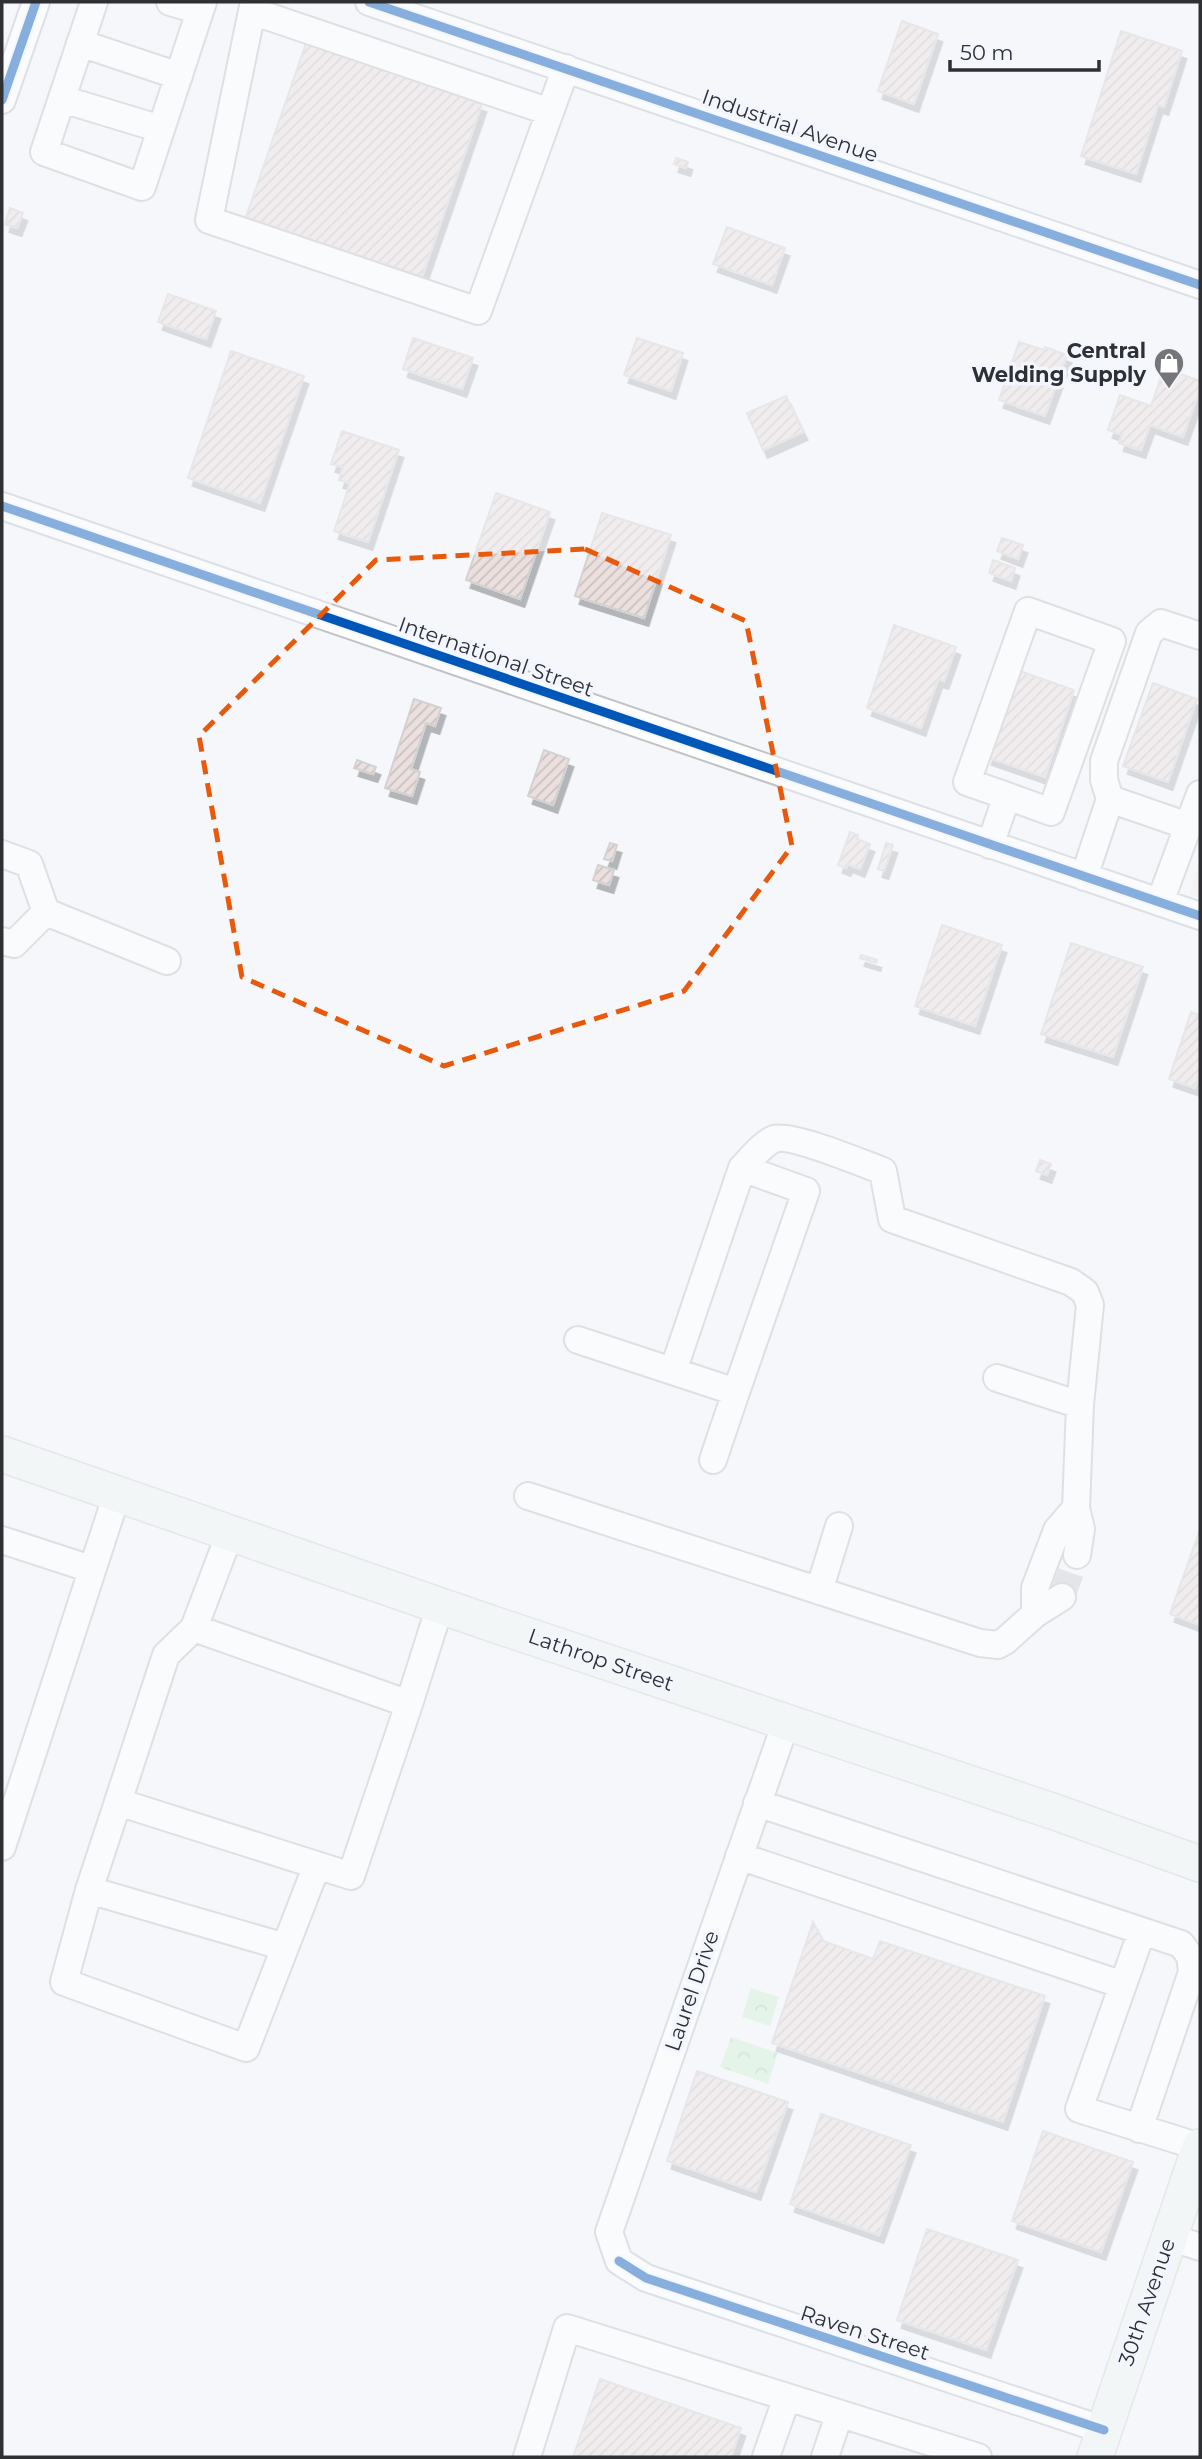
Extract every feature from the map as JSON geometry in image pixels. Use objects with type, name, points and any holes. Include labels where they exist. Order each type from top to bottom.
[{"type":"main road","name":"Lathrop Street","points":[[2,1454],[1200,1864]]},
{"type":"main road","name":"30th Avenue","points":[[1100,2444],[1185,2242],[1200,2147]]},
{"type":"street","points":[[2,100],[36,2]]},
{"type":"street","points":[[94,2],[44,152],[142,187],[201,6],[170,2]]},
{"type":"street","name":"Industrial Avenue","points":[[369,2],[1200,285]]},
{"type":"street","points":[[550,112],[253,6],[209,220],[478,311],[566,68]]},
{"type":"street","points":[[80,43],[179,76]]},
{"type":"street","points":[[62,99],[161,129]]},
{"type":"street","name":"International Street","points":[[2,506],[1200,916]]},
{"type":"street","points":[[1028,611],[1112,640],[1051,811],[1007,796],[967,782],[1028,611]]},
{"type":"street","points":[[1084,877],[1110,799],[1104,780],[1104,761],[1149,633],[1161,623],[1200,636]]},
{"type":"street","points":[[1160,902],[1200,794]]},
{"type":"street","points":[[984,843],[1007,796]]},
{"type":"street","points":[[1110,799],[1188,826]]},
{"type":"street","points":[[2,853],[29,864],[46,912],[167,961]]},
{"type":"street","points":[[2,942],[14,944],[46,912]]},
{"type":"street","points":[[673,1371],[742,1168],[771,1141],[786,1137],[883,1171],[892,1219],[1071,1282],[1085,1292],[1090,1306],[1080,1405],[1076,1508],[1081,1529],[1077,1555]]},
{"type":"street","points":[[713,1460],[806,1191],[742,1168]]},
{"type":"street","points":[[578,1340],[736,1392]]},
{"type":"street","points":[[997,1378],[1080,1405]]},
{"type":"street","points":[[2,1847],[117,1494]]},
{"type":"street","points":[[528,1496],[990,1645],[1005,1641],[1035,1614],[1062,1597]]},
{"type":"street","points":[[1035,1614],[1035,1588],[1057,1530],[1076,1508]]},
{"type":"street","points":[[819,1591],[839,1526]]},
{"type":"street","points":[[230,1533],[194,1628],[166,1655],[89,1890],[64,1982],[246,2048],[317,1865]]},
{"type":"street","points":[[2,1540],[91,1569]]},
{"type":"street","points":[[118,1802],[351,1876],[440,1606]]},
{"type":"street","points":[[194,1628],[409,1704]]},
{"type":"street","name":"Laurel Drive","points":[[619,2261],[608,2232],[786,1722]]},
{"type":"street","points":[[757,1803],[1181,1944],[1190,1956],[1192,1972],[1139,2129]]},
{"type":"street","points":[[738,1856],[1123,1985]]},
{"type":"street","points":[[89,1890],[285,1947]]},
{"type":"street","points":[[1142,1931],[1079,2109],[1200,2147]]},
{"type":"street","name":"Raven Street","points":[[619,2261],[646,2278],[1100,2444]]},
{"type":"street","points":[[527,2457],[567,2328],[839,2415],[906,2447],[978,2457]]},
{"type":"street","points":[[766,2457],[787,2397]]},
{"type":"street","points":[[825,2457],[839,2415]]},
{"type":"highlighted area","points":[[585,549],[746,621],[792,846],[684,991],[444,1066],[242,977],[199,736],[376,560]]},
{"type":"shaded area","points":[[1200,860],[1200,897],[1189,893]]},
{"type":"green space","points":[[751,1988],[779,1997],[770,2026],[742,2017]]},
{"type":"green space","points":[[731,2037],[778,2053],[768,2084],[720,2067]]},
{"type":"building","points":[[902,21],[938,34],[914,104],[878,91]]},
{"type":"building","points":[[1121,31],[1182,51],[1164,107],[1158,105],[1136,174],[1081,156]]},
{"type":"building","points":[[306,43],[482,104],[422,277],[246,217]]},
{"type":"building","points":[[676,158],[688,162],[686,168],[674,164]]},
{"type":"building","points":[[10,208],[23,213],[17,228],[5,224]]},
{"type":"building","points":[[727,227],[785,248],[772,285],[713,264]]},
{"type":"building","points":[[168,294],[216,311],[206,339],[158,322]]},
{"type":"building","points":[[413,338],[473,358],[462,389],[403,369]]},
{"type":"building","points":[[637,338],[683,353],[671,391],[624,375]]},
{"type":"building","points":[[1019,342],[1067,355],[1045,416],[999,400]]},
{"type":"building","points":[[231,351],[304,376],[260,503],[188,478]]},
{"type":"building","points":[[1164,368],[1200,381],[1200,389],[1183,437],[1150,425],[1141,450],[1119,443],[1122,435],[1108,430],[1120,395],[1151,406]]},
{"type":"building","points":[[786,396],[803,432],[763,450],[747,413]]},
{"type":"building","points":[[342,431],[399,450],[368,542],[334,531],[350,483],[339,480],[343,467],[331,464]]},
{"type":"building","points":[[496,493],[550,512],[520,599],[466,580]]},
{"type":"building","points":[[602,513],[671,535],[644,618],[575,596]]},
{"type":"building","points":[[1002,538],[1023,545],[1018,559],[997,551]]},
{"type":"building","points":[[993,560],[1015,568],[1011,581],[989,573]]},
{"type":"building","points":[[894,625],[956,647],[944,681],[938,679],[921,728],[867,708]]},
{"type":"building","points":[[1017,670],[1074,690],[1045,777],[987,757]]},
{"type":"building","points":[[1153,683],[1197,699],[1168,782],[1123,766]]},
{"type":"building","points":[[414,699],[441,708],[435,726],[426,723],[411,769],[420,772],[412,796],[385,788]]},
{"type":"building","points":[[544,750],[569,759],[553,805],[528,796]]},
{"type":"building","points":[[357,760],[376,767],[373,774],[354,768]]},
{"type":"building","points":[[850,832],[858,835],[857,839],[870,844],[860,869],[848,864],[846,868],[838,865]]},
{"type":"building","points":[[610,843],[617,845],[612,861],[604,859]]},
{"type":"building","points":[[886,843],[893,845],[884,871],[878,869]]},
{"type":"building","points":[[598,865],[614,870],[609,885],[593,880]]},
{"type":"building","points":[[942,925],[1002,945],[975,1026],[915,1006]]},
{"type":"building","points":[[1071,943],[1143,967],[1113,1057],[1041,1034]]},
{"type":"building","points":[[861,955],[877,960],[876,963],[860,958]]},
{"type":"building","points":[[1191,1012],[1200,1015],[1200,1072],[1195,1088],[1169,1079]]},
{"type":"building","points":[[1040,1160],[1051,1164],[1047,1175],[1036,1171]]},
{"type":"building","points":[[1200,1529],[1200,1625],[1170,1614]]},
{"type":"building","points":[[813,1922],[823,1941],[873,1959],[880,1941],[1045,1996],[1003,2122],[772,2043]]},
{"type":"building","points":[[697,2071],[788,2102],[756,2192],[667,2161]]},
{"type":"building","points":[[821,2114],[911,2145],[879,2235],[790,2204]]},
{"type":"building","points":[[1043,2131],[1133,2162],[1101,2252],[1012,2221]]},
{"type":"building","points":[[927,2229],[1018,2260],[986,2350],[897,2320]]},
{"type":"building","points":[[600,2379],[741,2428],[731,2457],[573,2457]]},
{"type":"tunnel","points":[[1062,1597],[1077,1555]]},
{"type":"cycle path","points":[[2,100],[36,2]]},
{"type":"cycle path","points":[[369,2],[1200,285]]},
{"type":"cycle path","points":[[2,506],[1200,916]]},
{"type":"cycle path","points":[[619,2261],[646,2278],[1104,2430]]},
{"type":"place","name":"Central Welding Supply","points":[[1169,390]]}]
